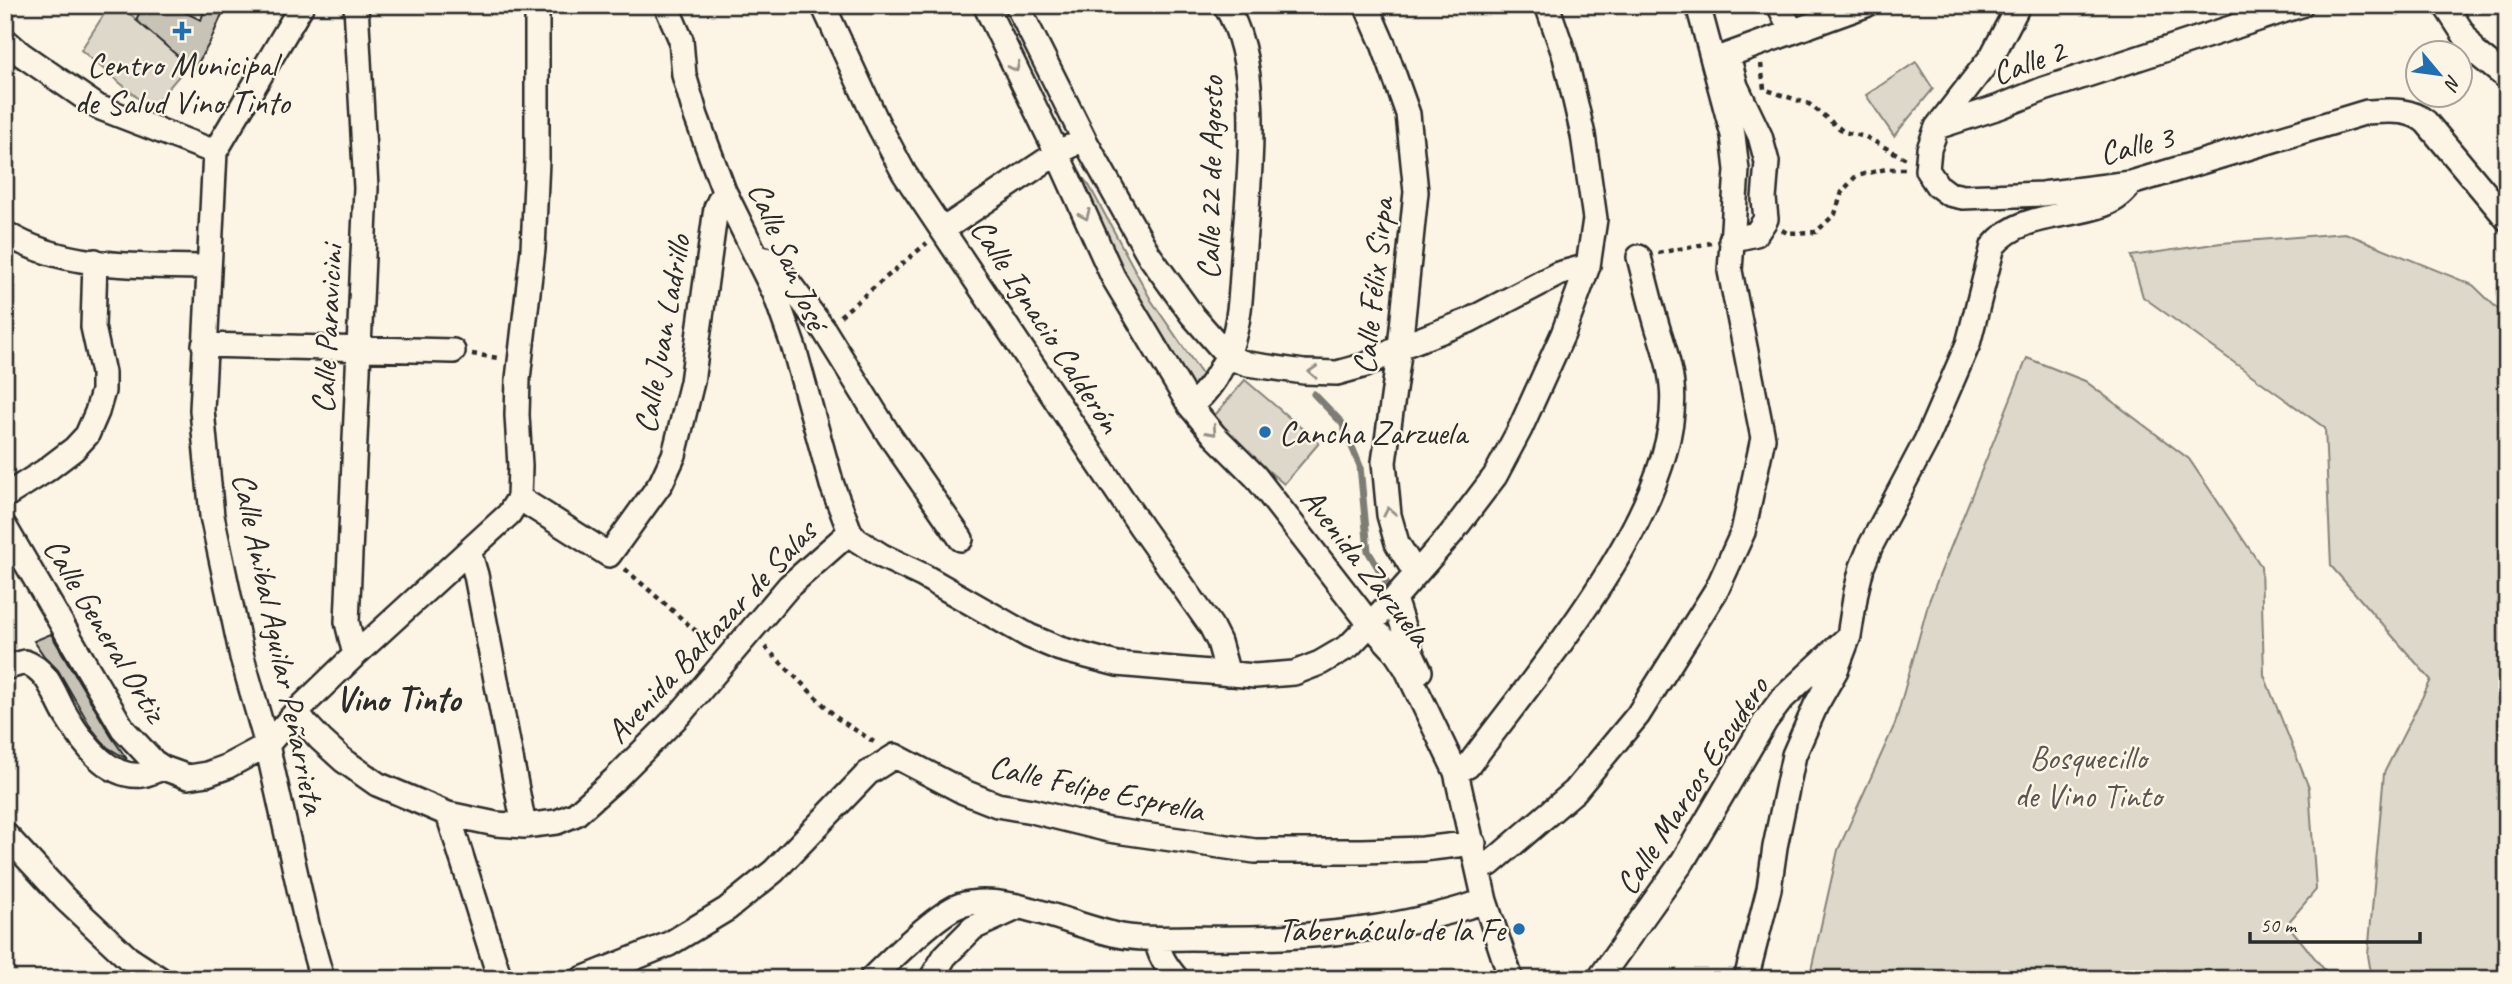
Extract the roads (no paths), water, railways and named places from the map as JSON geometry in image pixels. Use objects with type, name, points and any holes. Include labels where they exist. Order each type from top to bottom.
[{"type":"street","name":"Calle Anibal Aguilar Peñarrieta","points":[[302,5],[215,152],[207,267],[202,410],[212,516],[243,657],[267,746],[322,979]]},
{"type":"street","name":"Calle Paravicini","points":[[355,655],[348,622],[366,188],[356,5]]},
{"type":"street","points":[[297,711],[509,514],[519,498],[517,415],[520,361],[533,249],[537,160],[537,5]]},
{"type":"street","name":"Calle San José","points":[[667,5],[681,40],[684,75],[696,116],[724,191],[775,295],[794,348],[832,485],[850,532]]},
{"type":"street","name":"Calle Ignacio Calderón","points":[[823,5],[898,161],[1030,364],[1210,626],[1219,642],[1227,674]]},
{"type":"street","name":"Avenida Zarzuela","points":[[985,5],[1057,153],[1113,277],[1190,406],[1255,476],[1370,624],[1394,650],[1462,769],[1474,843],[1484,866],[1485,901],[1511,979]]},
{"type":"street","points":[[1017,5],[1084,139],[1149,255],[1192,316],[1227,355],[1248,364],[1304,372],[1337,373],[1366,365],[1400,347],[1468,321],[1558,274],[1588,266]]},
{"type":"street","name":"Calle 22 de Agosto","points":[[1190,406],[1210,386],[1227,355],[1237,324],[1250,161],[1245,60],[1237,27],[1226,5]]},
{"type":"street","name":"Calle Félix Sirpa","points":[[1366,5],[1408,114],[1416,192],[1400,347],[1384,461],[1384,484],[1389,515],[1397,543],[1416,574]]},
{"type":"street","name":"Avenida Baltazar de Salas","points":[[297,711],[304,723],[321,740],[343,760],[377,784],[448,814],[496,824],[524,825],[557,821],[576,814],[592,801],[681,713],[789,586],[850,532],[882,556],[922,575],[1029,636],[1060,649],[1117,664],[1255,676],[1294,673],[1320,663],[1349,646],[1394,599],[1475,505],[1520,429],[1553,356],[1588,266],[1595,219],[1583,135],[1565,57],[1547,5]]},
{"type":"street","points":[[1698,5],[1760,136],[1767,162],[1764,199],[1766,219],[1756,234],[1731,240]]},
{"type":"street","points":[[1779,5],[1792,32]]},
{"type":"street","points":[[1721,57],[1866,5]]},
{"type":"street","points":[[1937,127],[1992,56],[2017,10],[2016,5]]},
{"type":"street","name":"Calle 2","points":[[1937,127],[2301,5]]},
{"type":"street","points":[[2445,5],[2476,53],[2507,78]]},
{"type":"street","points":[[5,40],[21,54],[99,107],[215,152]]},
{"type":"street","points":[[1484,866],[1575,791],[1638,715],[1717,589],[1743,532],[1763,438],[1730,271],[1737,170],[1721,57]]},
{"type":"street","name":"Calle 3","points":[[1937,127],[1929,149],[1927,170],[1937,185],[1949,194],[1963,197],[2042,194],[2131,183],[2367,112],[2394,111],[2416,114],[2427,122],[2507,219]]},
{"type":"street","points":[[944,229],[1057,153],[1084,139]]},
{"type":"street","points":[[1746,979],[1769,889],[1794,755],[1816,705],[1836,670],[1849,636],[1862,568],[1880,527],[1926,441],[1968,344],[1993,246],[2015,226],[2031,220],[2089,209],[2118,199],[2131,183]]},
{"type":"street","name":"Calle Juan Ladrillo","points":[[519,498],[610,555],[661,482],[674,456],[692,382],[716,208],[724,191]]},
{"type":"street","points":[[5,233],[41,252],[96,261],[207,267]]},
{"type":"street","points":[[1462,769],[1583,610],[1623,547],[1647,501],[1663,458],[1672,412],[1670,368],[1639,257]]},
{"type":"street","points":[[759,260],[765,258],[776,266],[824,330],[889,435],[961,539]]},
{"type":"street","points":[[5,496],[74,449],[88,435],[97,412],[103,391],[103,373],[93,327],[96,261]]},
{"type":"street","points":[[204,345],[453,351]]},
{"type":"street","name":"Calle General Ortiz","points":[[5,527],[123,729],[136,745],[163,768],[188,777],[207,774],[267,746],[297,711]]},
{"type":"street","points":[[470,551],[524,825]]},
{"type":"street","points":[[1394,599],[1412,654],[1462,769],[1484,866],[1519,979]]},
{"type":"street","name":"Calle Marcos Escudero","points":[[1599,979],[1683,862],[1747,750],[1774,709],[1849,636]]},
{"type":"street","points":[[5,668],[25,662],[42,672],[53,687],[67,717],[92,752],[108,765],[127,774],[142,775],[163,768]]},
{"type":"street","name":"Calle Felipe Esprella","points":[[582,979],[669,944],[727,909],[774,871],[868,773],[895,756],[964,792],[997,805],[1110,830],[1255,851],[1423,849],[1474,843]]},
{"type":"street","points":[[448,814],[500,979]]},
{"type":"street","points":[[9,844],[128,958],[160,979]]},
{"type":"street","points":[[871,979],[942,916],[960,905],[989,901],[1123,936],[1157,939],[1301,935],[1355,930],[1426,919],[1485,901]]},
{"type":"street","points":[[931,979],[945,956],[973,928],[1017,908]]},
{"type":"street","points":[[1157,939],[1167,968],[1177,979]]},
{"type":"waterway","points":[[1314,394],[1342,423],[1360,466],[1368,551],[1390,588]]},
{"type":"place","name":"Centro Municipal de Salud Vino Tinto","points":[[182,31]]},
{"type":"place","name":"Cancha Zarzuela","points":[[1265,432]]},
{"type":"place","name":"Tabernáculo de la Fe","points":[[1519,929]]},
{"type":"district","name":"Vino Tinto","points":[[398,699]]},
{"type":"park label","name":"Bosquecillo de Vino Tinto","points":[[2088,776]]}]
